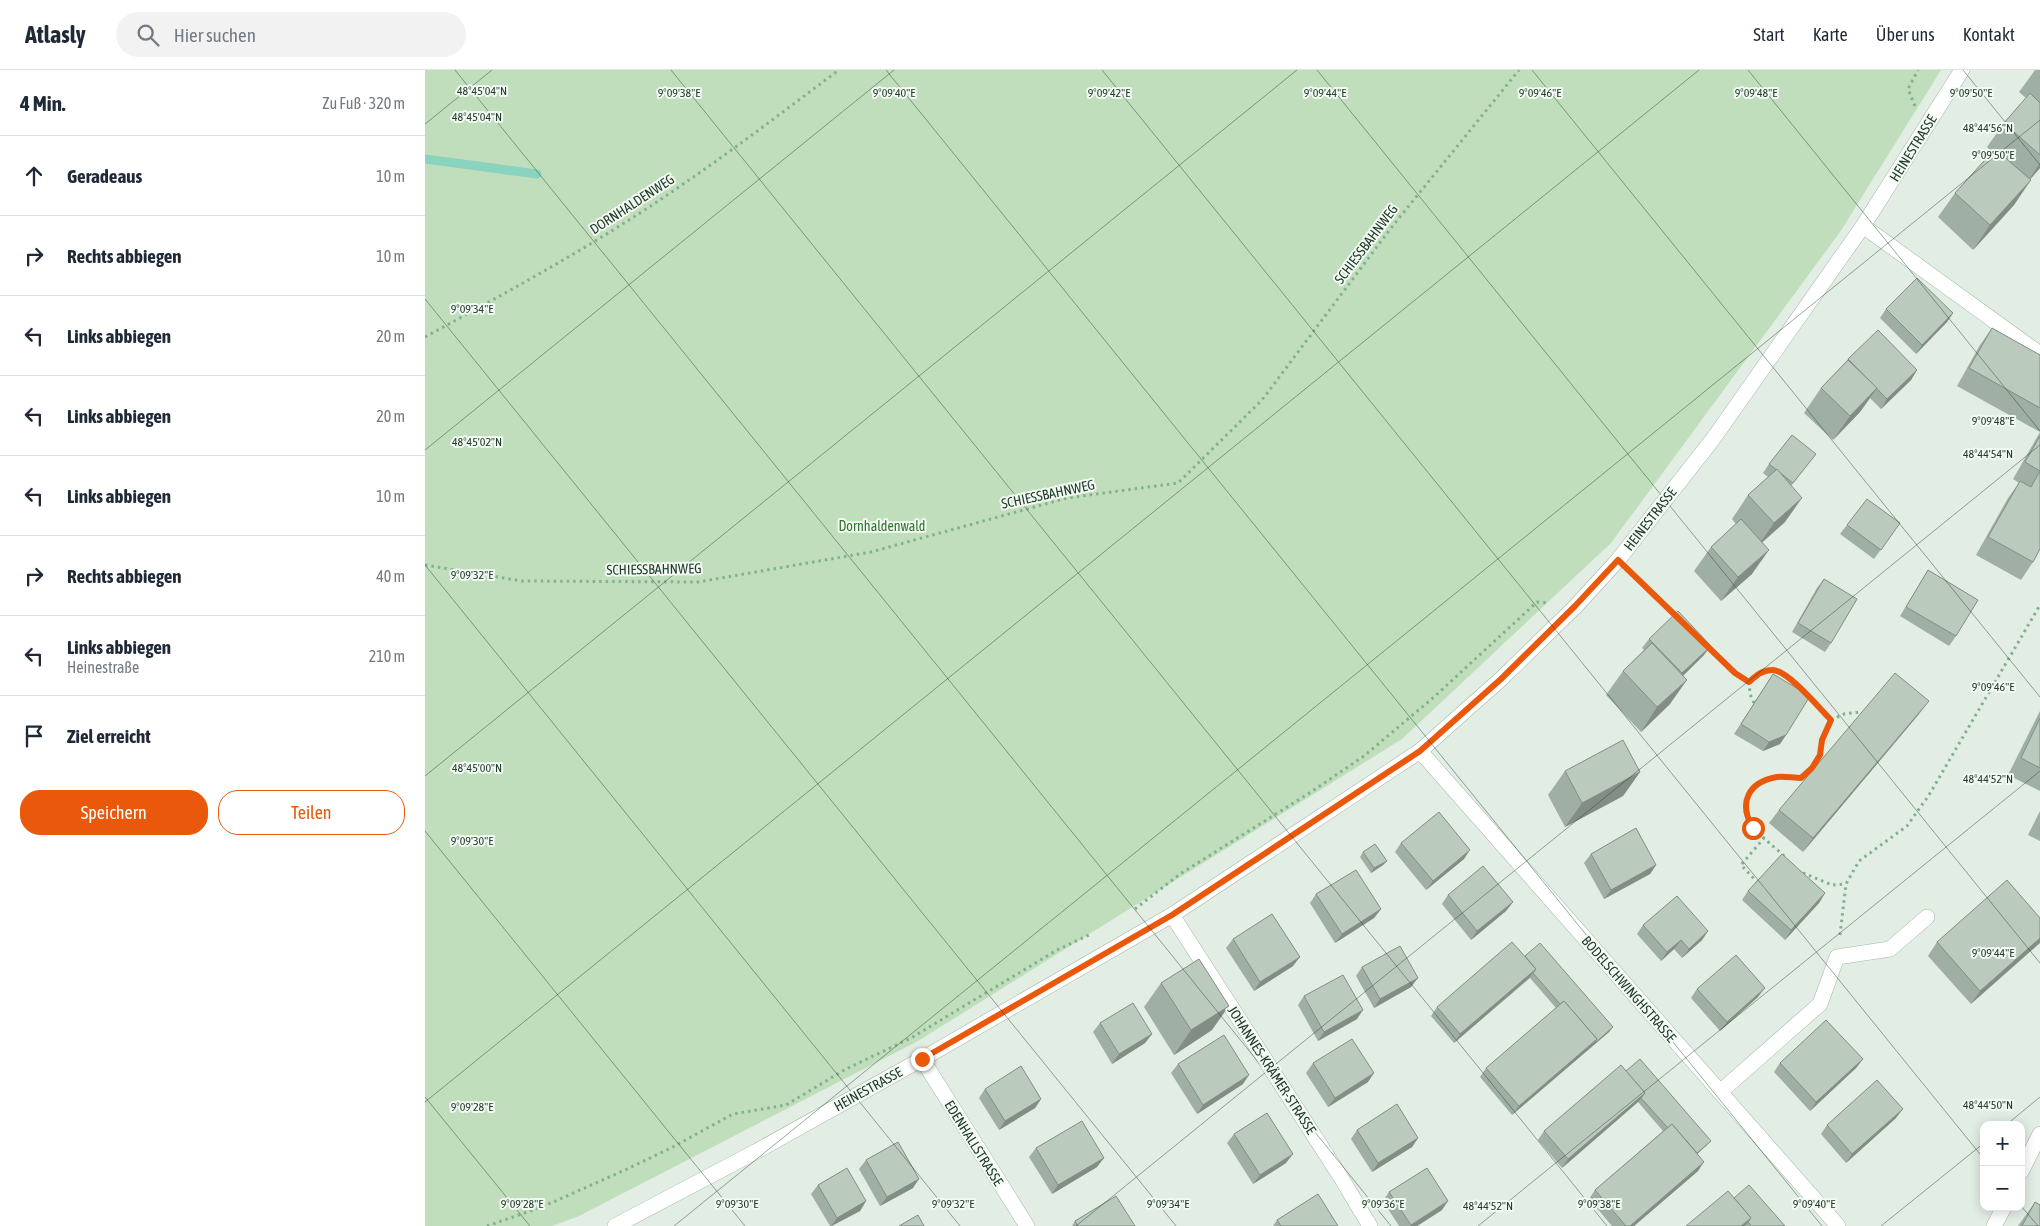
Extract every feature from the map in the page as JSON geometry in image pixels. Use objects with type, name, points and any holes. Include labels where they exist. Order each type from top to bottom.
[{"type":"street","name":"HEINESTRASSE","points":[[615,1226],[922,1059],[1172,915],[1420,751],[1501,679],[1575,606],[1618,560],[1713,439],[1863,226],[1962,70]]},
{"type":"street","points":[[1863,226],[2040,354]]},
{"type":"street","name":"BODELSCHWINGHSTRASSE","points":[[1420,751],[1838,1226]]},
{"type":"street","name":"JOHANNES-KRÄMER-STRASSE","points":[[1172,915],[1340,1176],[1370,1226]]},
{"type":"street","points":[[1719,1092],[1820,1004],[1837,957],[1890,949],[1927,917]]},
{"type":"street","name":"EDENHALLSTRASSE","points":[[922,1059],[1027,1226]]},
{"type":"street","points":[[2024,1166],[2040,1134]]},
{"type":"street","points":[[1995,1226],[2002,1211]]},
{"type":"path","name":"DORNHALDENWEG","points":[[425,337],[527,282],[609,232],[689,180],[839,70]]},
{"type":"path","name":"SCHIESSBAHNWEG","points":[[425,565],[521,582],[698,582],[871,552],[1067,498],[1179,483],[1262,400],[1391,228],[1519,70]]},
{"type":"path","points":[[1618,560],[1679,617]]},
{"type":"path","points":[[1127,915],[1180,874],[1311,792],[1363,756],[1434,698],[1537,602],[1575,606]]},
{"type":"path","points":[[1837,957],[1846,884],[1859,861],[1907,826],[1929,795],[2040,605]]},
{"type":"path","points":[[1700,638],[1735,673],[1749,682]]},
{"type":"path","points":[[1754,703],[1749,694],[1749,682],[1760,672],[1774,669],[1786,675],[1831,720]]},
{"type":"path","points":[[1791,862],[1753,828],[1746,816],[1745,804],[1751,791],[1763,781],[1779,777],[1801,778],[1812,768],[1820,755],[1822,740],[1831,720],[1844,714],[1860,712]]},
{"type":"path","points":[[1758,883],[1741,865],[1764,838]]},
{"type":"path","points":[[1797,868],[1804,874],[1832,885],[1846,884]]},
{"type":"path","points":[[487,1226],[542,1207],[625,1170],[671,1148],[733,1114],[785,1105],[846,1069],[911,1038],[1057,950],[1093,933]]},
{"type":"green space","name":"Dornhaldenwald","points":[[425,70],[1941,70],[1840,232],[1611,543],[1402,739],[918,1041],[577,1217],[552,1226],[425,1226]]},
{"type":"building","points":[[2030,93],[2040,103],[2040,155],[2004,123]]},
{"type":"building","points":[[1995,149],[2031,180],[1990,225],[1955,193]]},
{"type":"building","points":[[1917,278],[1953,313],[1922,345],[1886,309]]},
{"type":"building","points":[[1992,328],[2040,355],[2040,408],[1969,368]]},
{"type":"building","points":[[1878,330],[1917,370],[1887,399],[1848,359]]},
{"type":"building","points":[[1848,360],[1877,388],[1850,416],[1821,388]]},
{"type":"building","points":[[1792,435],[1816,454],[1793,483],[1769,464]]},
{"type":"building","points":[[2040,436],[2040,471],[2025,462]]},
{"type":"building","points":[[1777,469],[1802,498],[1774,523],[1748,495]]},
{"type":"building","points":[[2040,471],[2040,549],[2033,562],[1988,537],[2020,481],[2031,487]]},
{"type":"building","points":[[1867,499],[1900,523],[1881,550],[1847,525]]},
{"type":"building","points":[[1741,519],[1769,550],[1738,577],[1711,547]]},
{"type":"building","points":[[1928,570],[1978,600],[1956,636],[1906,607]]},
{"type":"building","points":[[1824,579],[1857,599],[1831,643],[1798,623]]},
{"type":"building","points":[[1678,611],[1711,646],[1682,673],[1649,639]]},
{"type":"building","points":[[1652,643],[1687,680],[1657,707],[1623,671]]},
{"type":"building","points":[[1895,673],[1929,701],[1813,838],[1779,810]]},
{"type":"building","points":[[1773,674],[1810,696],[1786,735],[1769,742],[1741,724]]},
{"type":"building","points":[[2040,718],[2040,768],[2021,758]]},
{"type":"building","points":[[1623,740],[1640,772],[1582,803],[1565,771]]},
{"type":"building","points":[[1439,812],[1470,850],[1433,881],[1401,843]]},
{"type":"building","points":[[1636,828],[1656,865],[1611,890],[1591,854]]},
{"type":"building","points":[[1375,844],[1387,861],[1374,868],[1363,852]]},
{"type":"building","points":[[1782,854],[1825,893],[1791,930],[1748,891]]},
{"type":"building","points":[[1483,866],[1513,902],[1477,931],[1448,895]]},
{"type":"building","points":[[1356,870],[1381,909],[1342,934],[1316,894]]},
{"type":"building","points":[[2007,880],[2040,918],[2040,938],[1980,991],[1937,942]]},
{"type":"building","points":[[1677,896],[1708,931],[1689,949],[1681,940],[1667,952],[1643,925]]},
{"type":"building","points":[[1272,914],[1300,957],[1260,982],[1233,939]]},
{"type":"building","points":[[1512,942],[1536,969],[1460,1034],[1437,1007]]},
{"type":"building","points":[[1540,943],[1613,1027],[1594,1044],[1597,1039],[1564,1001],[1560,1004],[1533,973],[1536,969],[1525,956]]},
{"type":"building","points":[[1400,946],[1418,978],[1380,999],[1362,967]]},
{"type":"building","points":[[1736,955],[1765,988],[1727,1022],[1697,989]]},
{"type":"building","points":[[1199,959],[1229,1006],[1191,1030],[1161,983]]},
{"type":"building","points":[[1343,975],[1363,1010],[1324,1032],[1304,996]]},
{"type":"building","points":[[1564,1001],[1597,1039],[1519,1106],[1486,1068]]},
{"type":"building","points":[[1133,1003],[1152,1034],[1119,1054],[1100,1023]]},
{"type":"building","points":[[1826,1020],[1863,1059],[1816,1102],[1780,1063]]},
{"type":"building","points":[[1224,1035],[1249,1075],[1203,1105],[1178,1064]]},
{"type":"building","points":[[1352,1039],[1374,1073],[1335,1098],[1313,1063]]},
{"type":"building","points":[[1640,1059],[1711,1141],[1697,1153],[1672,1124],[1668,1128],[1641,1098],[1645,1093],[1626,1071]]},
{"type":"building","points":[[1621,1065],[1645,1093],[1568,1159],[1544,1131]]},
{"type":"building","points":[[1021,1066],[1041,1099],[1005,1121],[985,1089]]},
{"type":"building","points":[[1877,1080],[1903,1109],[1852,1154],[1827,1125]]},
{"type":"building","points":[[1397,1104],[1418,1138],[1378,1163],[1357,1130]]},
{"type":"building","points":[[1267,1113],[1293,1154],[1260,1175],[1234,1134]]},
{"type":"building","points":[[1082,1121],[1104,1158],[1058,1185],[1036,1148]]},
{"type":"building","points":[[1672,1124],[1704,1162],[1630,1226],[1626,1226],[1595,1190]]},
{"type":"building","points":[[898,1142],[919,1179],[887,1197],[866,1160]]},
{"type":"building","points":[[847,1168],[866,1201],[837,1218],[818,1185]]},
{"type":"building","points":[[1427,1168],[1448,1201],[1411,1225],[1389,1192]]},
{"type":"building","points":[[1749,1185],[1785,1226],[1751,1226],[1748,1222],[1751,1218],[1734,1198]]},
{"type":"building","points":[[1728,1191],[1751,1218],[1741,1226],[1686,1226]]},
{"type":"building","points":[[1318,1194],[1338,1226],[1281,1226],[1277,1220]]},
{"type":"building","points":[[1116,1196],[1135,1226],[1078,1226],[1075,1221]]},
{"type":"building","points":[[2035,1202],[2040,1205],[2040,1226],[2022,1226]]},
{"type":"building","points":[[918,1215],[924,1226],[899,1226]]},
{"type":"waterway","points":[[425,159],[537,174]]},
{"type":"route","points":[[922,1059],[1172,915],[1420,751],[1501,679],[1575,606],[1618,560],[1672,610],[1735,673],[1749,682],[1760,672],[1774,669],[1786,675],[1831,720],[1822,740],[1820,755],[1812,768],[1801,778],[1779,777],[1763,781],[1751,791],[1745,804],[1746,816],[1753,828]]}]
